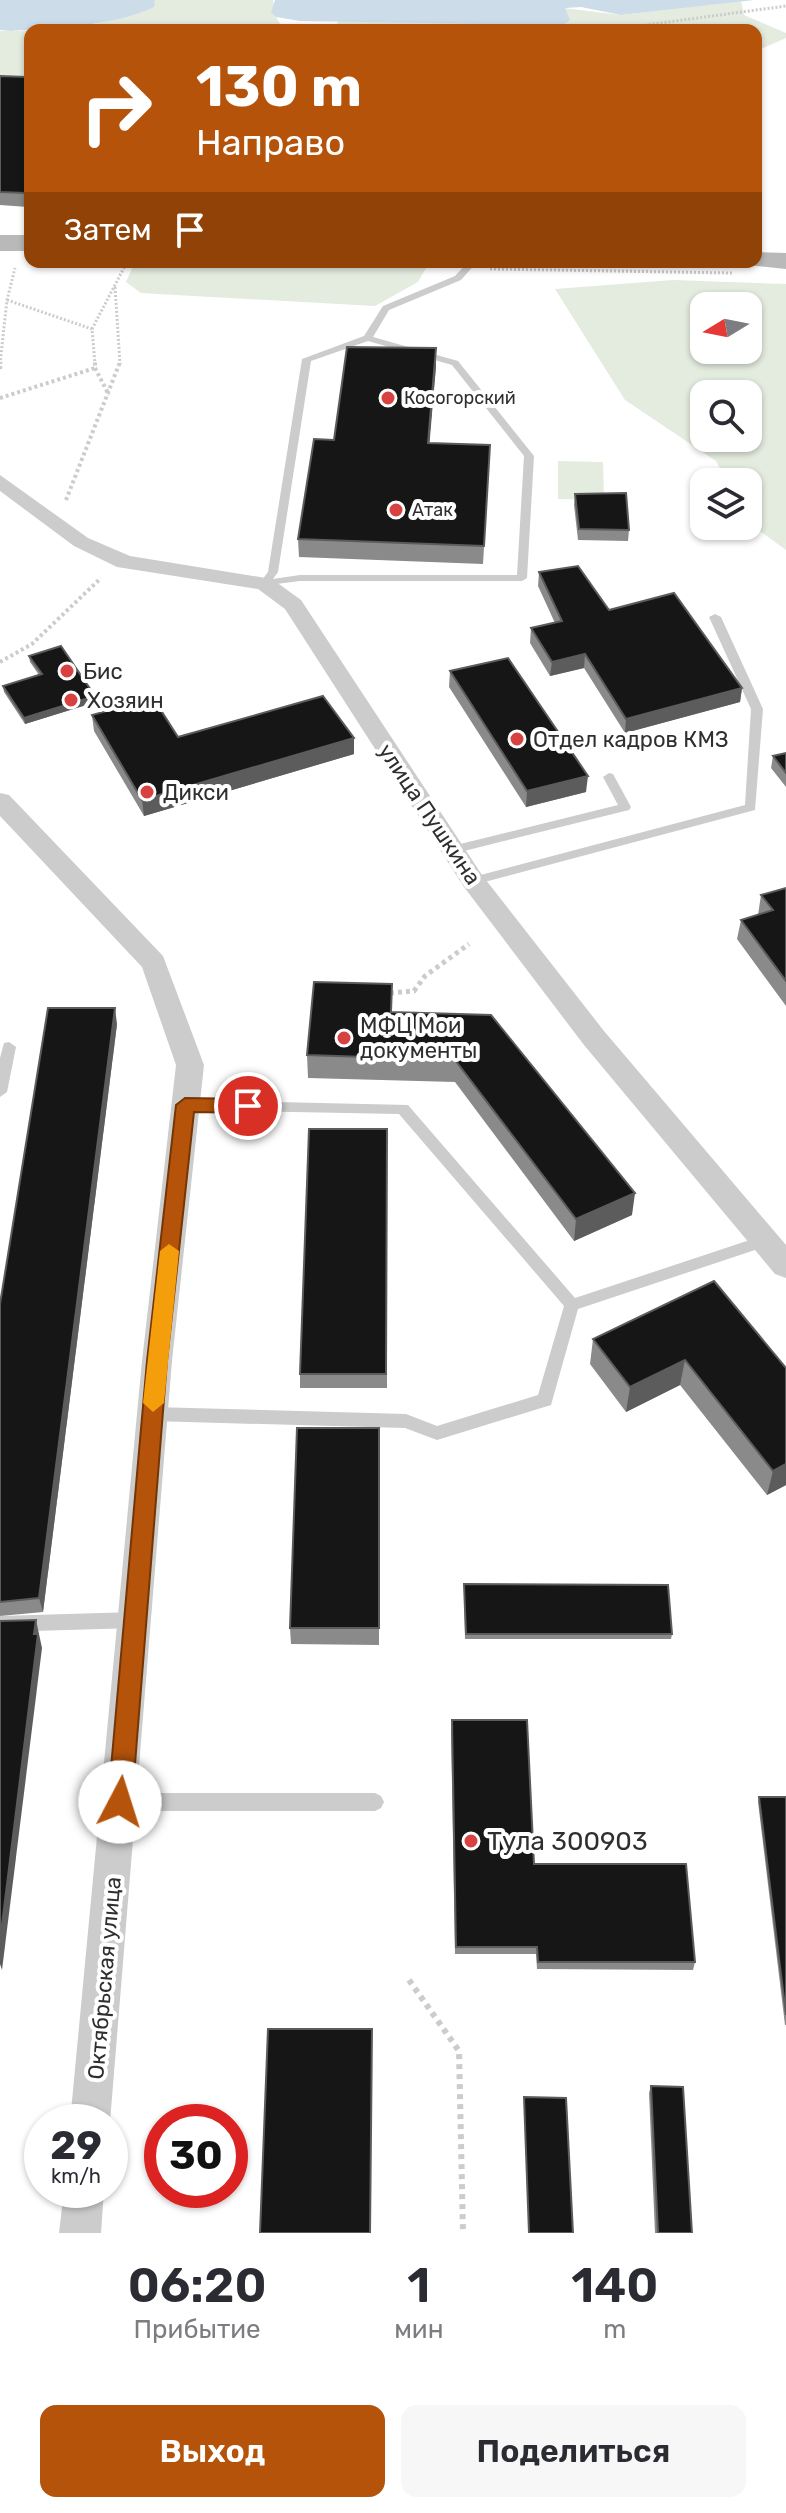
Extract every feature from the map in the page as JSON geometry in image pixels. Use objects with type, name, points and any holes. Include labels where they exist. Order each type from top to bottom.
[{"type":"main road","points":[[0,243],[24,243]]},
{"type":"main road","points":[[762,265],[786,261]]},
{"type":"street","name":"улица Пушкина","points":[[0,481],[81,542],[125,562],[264,584],[293,605],[473,881],[594,1038],[786,1266]]},
{"type":"street","name":"Октябрьская улица","points":[[0,801],[154,963],[190,1065],[152,1414],[92,2104]]},
{"type":"street","points":[[80,2233],[82,2208]]},
{"type":"lane","points":[[368,338],[386,308],[458,278],[469,268]]},
{"type":"lane","points":[[368,338],[455,363],[529,456],[522,578],[300,578],[264,584],[273,572],[307,359],[368,338]]},
{"type":"lane","points":[[473,881],[751,807],[757,709],[715,617]]},
{"type":"lane","points":[[452,850],[625,807],[609,777]]},
{"type":"lane","points":[[0,1092],[9,1047]]},
{"type":"lane","points":[[185,1105],[403,1109],[572,1305]]},
{"type":"lane","points":[[572,1305],[765,1241]]},
{"type":"lane","points":[[152,1414],[406,1421],[437,1433],[545,1400],[572,1305]]},
{"type":"lane","points":[[0,1624],[135,1620]]},
{"type":"lane","points":[[120,1802],[375,1802]]},
{"type":"path","points":[[653,24],[786,6]]},
{"type":"path","points":[[0,369],[7,300],[15,268]]},
{"type":"path","points":[[110,395],[95,368],[92,329],[124,268]]},
{"type":"path","points":[[0,662],[32,644],[101,578],[81,542],[66,499],[120,366],[115,287]]},
{"type":"path","points":[[7,300],[92,329]]},
{"type":"path","points":[[0,398],[95,368]]},
{"type":"path","points":[[390,993],[414,991],[425,976],[469,944]]},
{"type":"path","points":[[409,1980],[459,2051],[463,2233]]},
{"type":"shaded area","points":[[155,0],[273,0],[280,24],[90,24],[137,13],[153,7]]},
{"type":"shaded area","points":[[741,1],[744,15],[786,33],[786,38],[762,48],[762,24],[562,24],[564,8],[621,15]]},
{"type":"shaded area","points":[[339,20],[517,24],[337,24]]},
{"type":"shaded area","points":[[24,30],[24,83],[0,81],[0,31]]},
{"type":"shaded area","points":[[132,268],[426,268],[418,282],[375,306],[141,293],[126,282]]},
{"type":"shaded area","points":[[673,280],[786,284],[786,550],[762,532],[762,468],[720,468],[716,461],[703,452],[762,452],[762,380],[690,380],[690,444],[625,400],[555,289]]},
{"type":"shaded area","points":[[558,461],[603,462],[604,500],[558,499]]},
{"type":"water","points":[[0,0],[155,0],[154,7],[121,19],[90,24],[24,24],[24,30],[0,30]]},
{"type":"water","points":[[275,0],[754,0],[621,15],[581,7],[565,8],[570,20],[564,24],[300,21],[276,17],[271,12]]},
{"type":"building","points":[[0,76],[24,77],[24,193],[0,192]]},
{"type":"building","points":[[347,347],[436,348],[428,443],[490,445],[484,546],[298,539],[314,439],[334,440]]},
{"type":"building","points":[[626,493],[629,530],[579,529],[575,494]]},
{"type":"building","points":[[578,566],[609,610],[674,593],[742,688],[626,719],[585,654],[552,662],[531,628],[562,621],[539,572]]},
{"type":"building","points":[[61,646],[95,696],[24,718],[3,686],[42,674],[29,656]]},
{"type":"building","name":"Отдел кадров КМЗ","points":[[508,658],[588,776],[527,791],[450,671]]},
{"type":"building","points":[[323,696],[354,738],[142,800],[92,715],[153,698],[178,737]]},
{"type":"building","points":[[786,753],[786,773],[773,756]]},
{"type":"building","points":[[786,888],[786,981],[741,920],[773,910],[761,895]]},
{"type":"building","points":[[314,982],[392,984],[391,1012],[491,1015],[635,1193],[576,1219],[455,1060],[307,1055]]},
{"type":"building","points":[[48,1008],[115,1008],[39,1598],[0,1602],[0,1304]]},
{"type":"building","points":[[309,1129],[387,1129],[386,1374],[300,1374]]},
{"type":"building","points":[[714,1281],[786,1368],[786,1464],[773,1471],[685,1360],[630,1387],[593,1339]]},
{"type":"building","points":[[297,1428],[379,1428],[379,1628],[290,1628]]},
{"type":"building","points":[[464,1584],[668,1585],[672,1634],[466,1634]]},
{"type":"building","points":[[36,1620],[34,1634],[38,1634],[0,1941],[0,1621]]},
{"type":"building","points":[[452,1720],[527,1720],[534,1864],[686,1864],[695,1962],[538,1962],[537,1947],[456,1947]]},
{"type":"building","points":[[759,1797],[786,1797],[786,2015]]},
{"type":"building","points":[[268,2029],[372,2029],[370,2233],[260,2233]]},
{"type":"building","points":[[651,2086],[683,2087],[692,2233],[658,2233]]},
{"type":"building","points":[[524,2097],[566,2098],[573,2233],[529,2233]]},
{"type":"slow traffic","points":[[153,1403],[169,1251]]},
{"type":"place","name":"Косогорский","points":[[388,398]]},
{"type":"place","name":"Атак","points":[[396,510]]},
{"type":"place","name":"Бис","points":[[67,671]]},
{"type":"place","name":"Хозяин","points":[[71,700]]},
{"type":"place","name":"Отдел кадров КМЗ","points":[[517,739]]},
{"type":"place","name":"Дикси","points":[[147,792]]},
{"type":"place","name":"МФЦ Мои документы","points":[[344,1038]]},
{"type":"place","name":"Тула 300903","points":[[471,1841]]},
{"type":"route","points":[[120,1802],[157,1361],[185,1105],[248,1106]]}]
